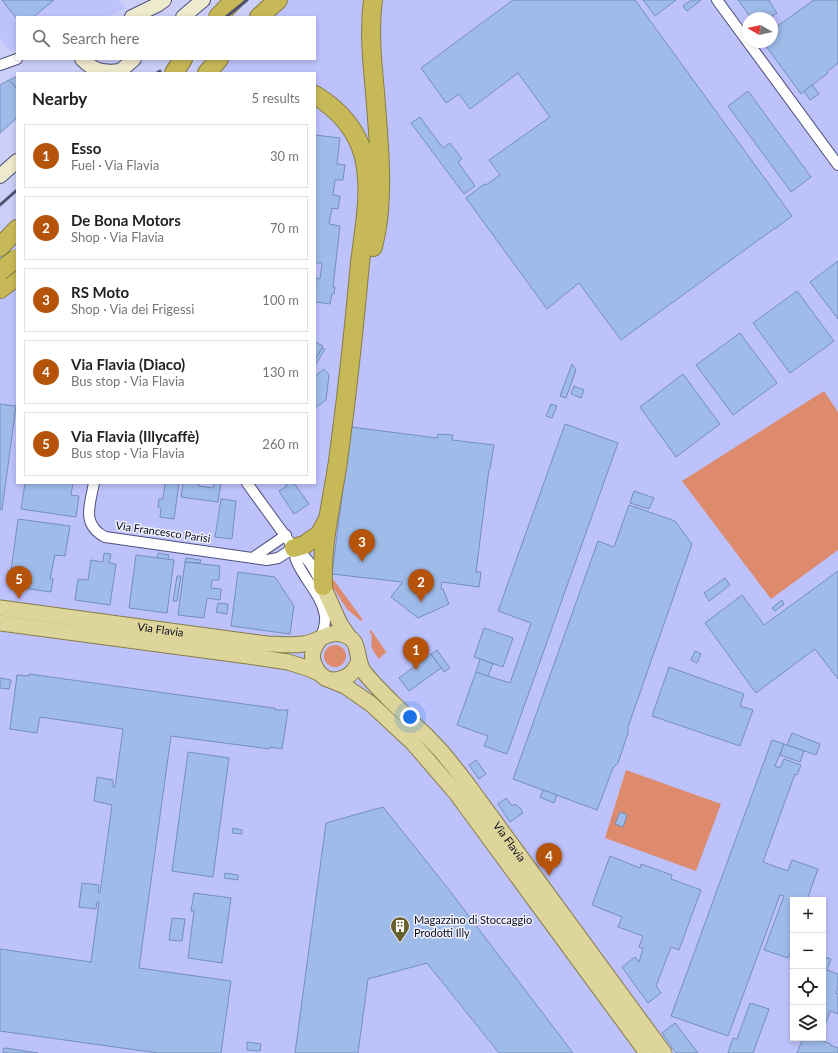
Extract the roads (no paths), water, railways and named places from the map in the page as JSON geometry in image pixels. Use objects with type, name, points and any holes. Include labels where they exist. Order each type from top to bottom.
[{"type":"highway","points":[[219,16],[234,0]]},
{"type":"highway","points":[[260,16],[278,0]]},
{"type":"highway","points":[[368,243],[378,221],[380,195],[378,136],[372,55],[371,26],[373,0]]},
{"type":"highway","points":[[175,72],[182,60]]},
{"type":"highway","points":[[208,72],[218,60]]},
{"type":"highway","points":[[316,96],[342,116],[356,137],[364,157],[367,187],[366,216],[368,243],[349,372],[338,461],[323,556],[323,586]]},
{"type":"highway","points":[[0,247],[16,230]]},
{"type":"highway","points":[[0,271],[16,259]]},
{"type":"highway","points":[[0,289],[16,276]]},
{"type":"highway","points":[[290,542],[304,545],[319,535],[329,518]]},
{"type":"main road","points":[[323,586],[340,624],[349,637]]},
{"type":"main road","name":"Via Flavia","points":[[0,608],[267,644],[304,644],[313,642],[325,635],[335,633],[340,633],[349,637],[357,647],[362,670],[371,681],[437,747],[468,784],[664,1053]]},
{"type":"main road","name":"Via Flavia","points":[[0,623],[269,659],[307,668],[319,673],[325,678],[345,686],[371,704],[413,743],[456,793],[647,1053]]},
{"type":"main road","points":[[319,673],[314,667],[312,652],[315,645],[321,638]]},
{"type":"main road","points":[[332,680],[345,678],[354,670],[359,660]]},
{"type":"street","points":[[134,16],[158,5],[164,0]]},
{"type":"street","points":[[184,16],[203,0]]},
{"type":"street","points":[[717,0],[838,165]]},
{"type":"street","points":[[0,66],[16,59]]},
{"type":"street","points":[[81,60],[82,72]]},
{"type":"street","points":[[82,60],[99,71],[107,72],[119,72],[133,60]]},
{"type":"street","points":[[0,176],[16,162]]},
{"type":"street","points":[[0,262],[16,274]]},
{"type":"street","name":"Via Francesco Parisi","points":[[94,484],[89,515],[91,525],[98,533],[105,537],[268,560],[278,558],[290,542]]},
{"type":"street","points":[[248,484],[290,542],[308,559],[323,586]]},
{"type":"street","points":[[254,557],[290,542]]},
{"type":"street","points":[[290,542],[296,559],[320,600],[323,608],[325,622],[321,638]]},
{"type":"railway","points":[[227,16],[247,0]]},
{"type":"railway","points":[[0,205],[16,191]]},
{"type":"place","name":"RS Moto","points":[[362,562]]},
{"type":"place","name":"Via Flavia (Illycaffè)","points":[[19,599]]},
{"type":"place","name":"De Bona Motors","points":[[421,602]]},
{"type":"place","name":"Esso","points":[[416,670]]},
{"type":"place","name":"Via Flavia (Diaco)","points":[[549,876]]},
{"type":"place","name":"Magazzino di Stoccaggio Prodotti Illy","points":[[400,943]]}]
